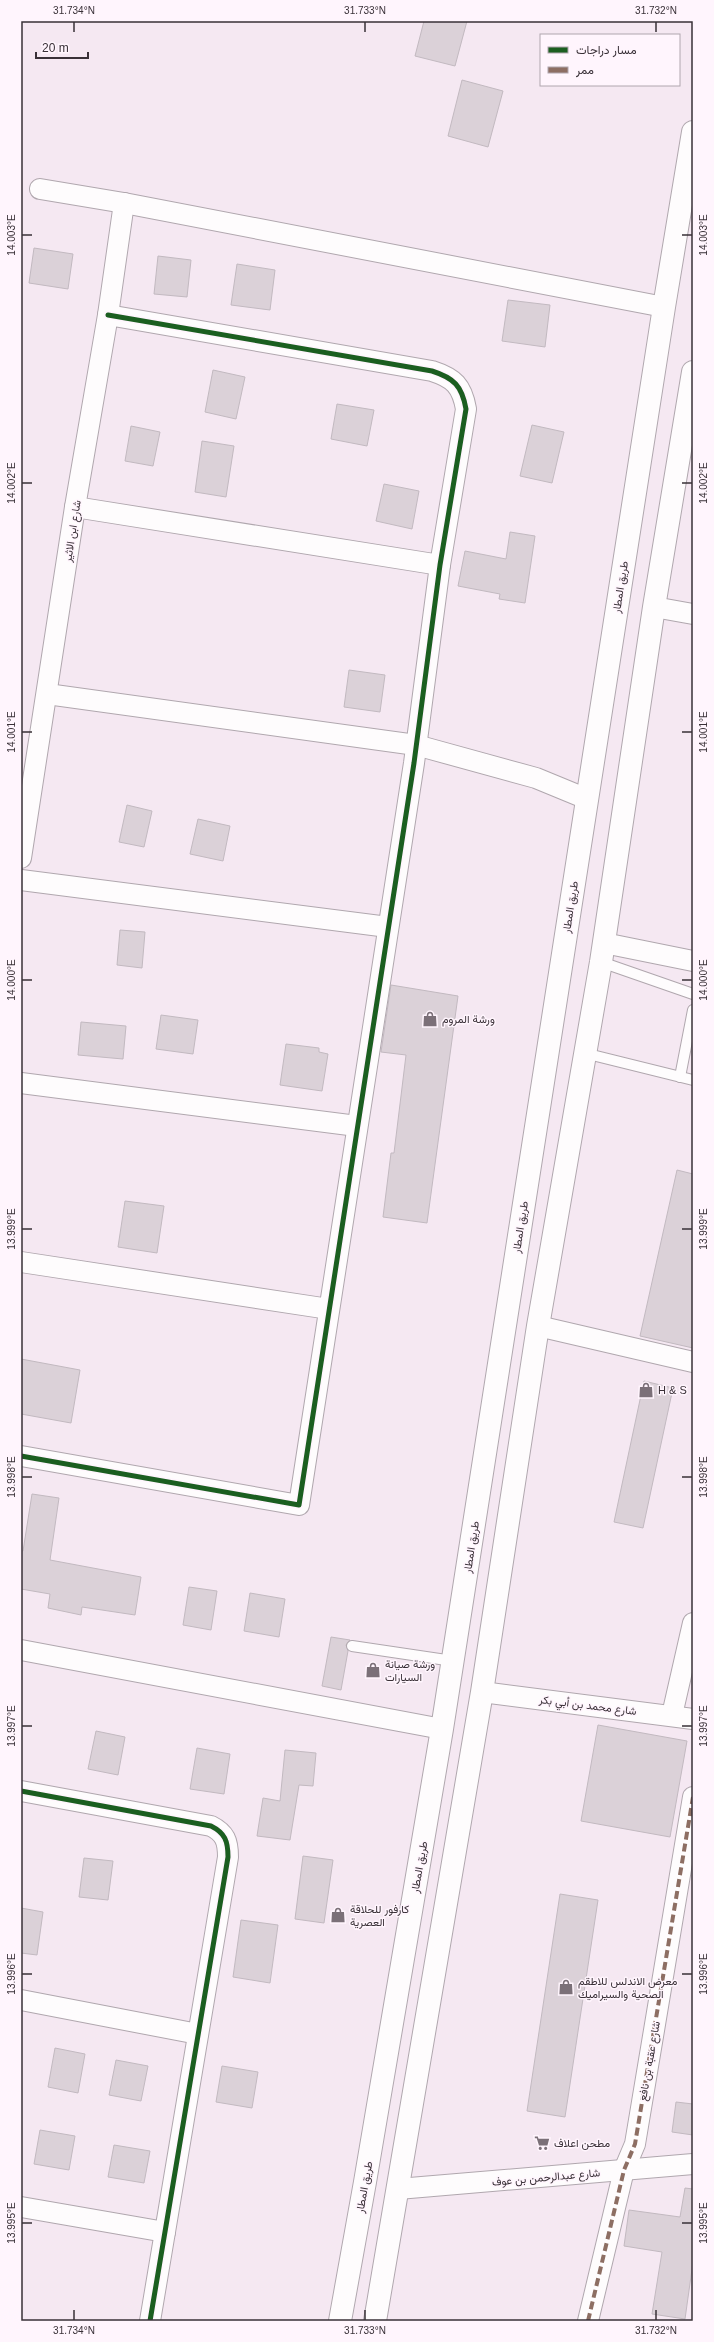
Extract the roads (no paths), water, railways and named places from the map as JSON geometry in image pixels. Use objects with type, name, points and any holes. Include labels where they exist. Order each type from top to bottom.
[{"type":"highway","name":"طريق المطار","points":[[340,2321],[453,1661],[664,306],[693,132]]},
{"type":"highway","points":[[375,2321],[482,1692],[538,1326],[584,1053],[603,953],[654,607],[693,372]]},
{"type":"street","points":[[40,189],[124,203],[664,306]]},
{"type":"street","name":"شارع ابن الاثير","points":[[21,858],[75,507],[108,315],[124,203]]},
{"type":"street","points":[[21,1456],[299,1505],[416,745],[440,565],[466,409],[464,396],[448,376],[424,370],[108,315]]},
{"type":"street","points":[[75,507],[440,565]]},
{"type":"street","points":[[654,607],[693,614]]},
{"type":"street","points":[[47,694],[416,745],[536,778],[587,799]]},
{"type":"street","points":[[21,880],[388,927]]},
{"type":"street","points":[[603,953],[693,961]]},
{"type":"street","points":[[21,1083],[357,1126]]},
{"type":"street","points":[[21,1262],[329,1309]]},
{"type":"street","points":[[538,1326],[693,1362]]},
{"type":"street","points":[[672,1715],[693,1623]]},
{"type":"street","points":[[21,1650],[442,1729]]},
{"type":"street","name":"شارع محمد بن أبي بكر","points":[[482,1692],[672,1715],[693,1719]]},
{"type":"street","points":[[21,1791],[211,1826],[220,1830],[225,1836],[228,1857],[150,2321]]},
{"type":"street","name":"شارع عقبة بن نافع","points":[[588,2321],[624,2170],[635,2144],[693,1797]]},
{"type":"street","points":[[21,2000],[198,2034]]},
{"type":"street","name":"شارع عبدالرحمن بن عوف","points":[[398,2189],[693,2164]]},
{"type":"street","points":[[21,2207],[165,2232]]},
{"type":"lane","points":[[603,953],[693,994]]},
{"type":"lane","points":[[680,1077],[693,1010]]},
{"type":"lane","points":[[584,1053],[693,1080]]},
{"type":"lane","points":[[352,1646],[453,1661]]},
{"type":"place","name":"ورشة المروم","points":[[430,1019]]},
{"type":"place","name":"H & S","points":[[646,1390]]},
{"type":"place","name":"ورشة صيانة السيارات","points":[[373,1670]]},
{"type":"place","name":"كارفور للحلاقة العصرية","points":[[338,1915]]},
{"type":"place","name":"معرض الاندلس للاطقم الصحية والسيراميك","points":[[566,1987]]},
{"type":"place","name":"مطحن اعلاف","points":[[542,2143]]}]
